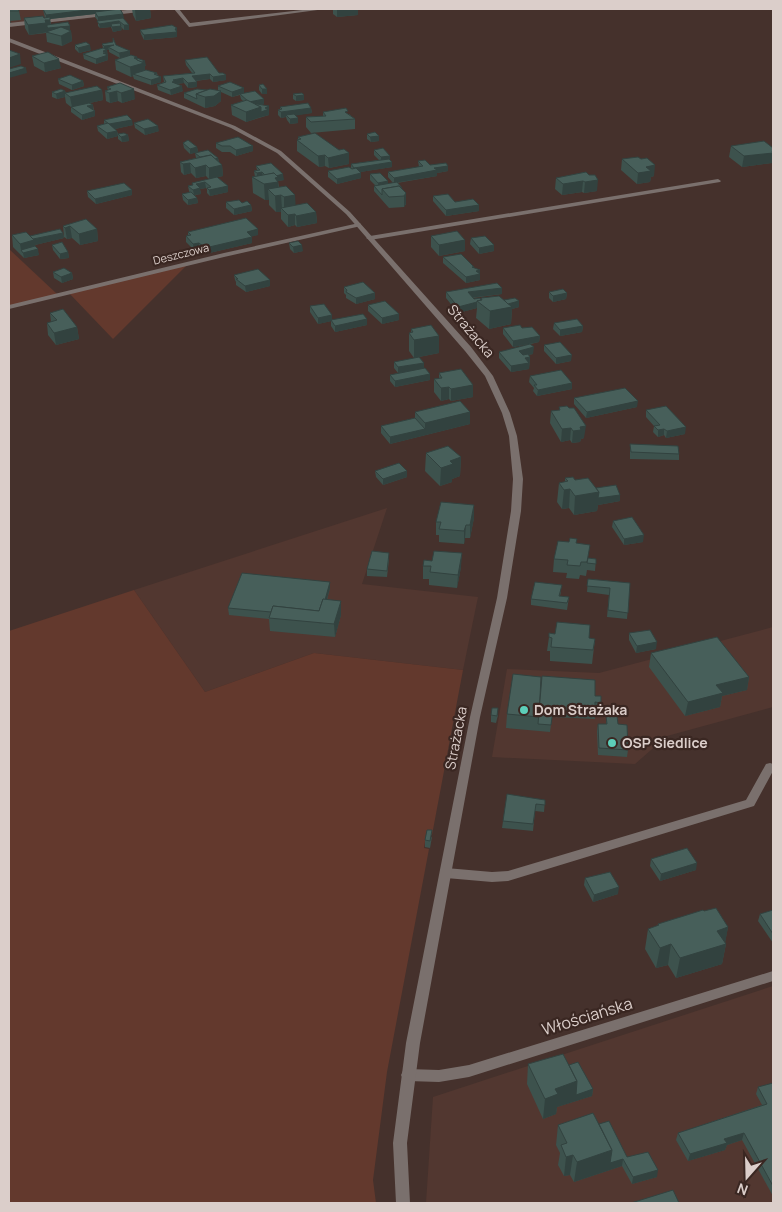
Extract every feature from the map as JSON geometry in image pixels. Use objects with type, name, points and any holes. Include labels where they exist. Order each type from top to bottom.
[{"type":"street","points":[[9,25],[148,9]]},
{"type":"street","points":[[176,9],[189,25],[322,9]]},
{"type":"street","name":"Strażacka","points":[[9,40],[251,136],[286,157],[321,187],[359,225],[468,349],[489,376],[506,413],[516,457],[518,479],[511,545],[408,1075],[400,1143],[403,1203]]},
{"type":"street","points":[[370,238],[718,181]]},
{"type":"street","name":"Deszczowa","points":[[9,308],[224,254],[359,225]]},
{"type":"street","points":[[446,873],[492,877],[508,876],[750,803],[770,767]]},
{"type":"street","name":"Włościańska","points":[[408,1075],[439,1076],[469,1071],[773,976]]},
{"type":"shaded area","points":[[9,9],[167,9],[9,27]]},
{"type":"shaded area","points":[[9,249],[57,294],[9,307]]},
{"type":"shaded area","points":[[189,263],[113,339],[68,292]]},
{"type":"shaded area","points":[[387,508],[362,584],[478,597],[463,670],[314,653],[205,692],[134,590]]},
{"type":"shaded area","points":[[134,590],[205,692],[314,653],[463,670],[432,835],[426,835],[424,848],[429,849],[387,1072],[373,1180],[376,1203],[9,1203],[9,631]]},
{"type":"shaded area","points":[[773,627],[773,707],[667,736],[635,764],[492,757],[507,669],[599,673]]},
{"type":"shaded area","points":[[773,986],[773,1203],[426,1203],[433,1097]]},
{"type":"building","points":[[9,9],[18,9],[19,11],[9,11]]},
{"type":"building","points":[[43,9],[95,9],[46,15]]},
{"type":"building","points":[[120,9],[123,14],[98,17],[95,12]]},
{"type":"building","points":[[43,16],[44,18],[50,17],[50,20],[45,20],[46,23],[28,25],[24,18]]},
{"type":"building","points":[[123,18],[129,25],[124,25],[119,21],[99,24],[97,21]]},
{"type":"building","points":[[68,22],[70,26],[47,27],[47,25]]},
{"type":"building","points":[[120,23],[121,26],[112,27],[111,24]]},
{"type":"building","points":[[172,25],[177,28],[175,29],[177,32],[144,35],[140,30]]},
{"type":"building","points":[[61,27],[71,31],[61,36],[46,32]]},
{"type":"building","points":[[113,38],[116,45],[130,51],[119,53],[108,47],[114,45],[104,46],[102,44],[113,42]]},
{"type":"building","points":[[86,42],[90,45],[78,48],[75,45]]},
{"type":"building","points":[[103,48],[107,50],[103,51],[106,53],[103,53],[108,55],[96,59],[83,54]]},
{"type":"building","points":[[9,50],[20,54],[9,58]]},
{"type":"building","points":[[48,52],[59,59],[44,63],[32,56]]},
{"type":"building","points":[[131,55],[144,63],[130,67],[115,60]]},
{"type":"building","points":[[207,57],[219,73],[226,75],[213,77],[210,74],[192,76],[197,82],[188,83],[183,78],[173,80],[176,81],[172,82],[182,86],[170,90],[157,85],[166,82],[163,76],[195,73],[185,60]]},
{"type":"building","points":[[21,66],[26,68],[9,73],[9,69]]},
{"type":"building","points":[[146,70],[157,73],[154,74],[161,77],[151,80],[133,74]]},
{"type":"building","points":[[70,75],[83,81],[72,85],[58,79]]},
{"type":"building","points":[[230,82],[244,88],[232,92],[218,86]]},
{"type":"building","points":[[120,83],[134,89],[121,93],[105,91],[111,89],[107,87]]},
{"type":"building","points":[[263,84],[267,89],[262,89],[259,85]]},
{"type":"building","points":[[97,86],[102,90],[70,97],[65,93]]},
{"type":"building","points":[[61,89],[65,91],[56,94],[52,92]]},
{"type":"building","points":[[197,89],[207,90],[196,94],[197,99],[184,93]]},
{"type":"building","points":[[210,89],[221,91],[214,96],[205,97],[196,94]]},
{"type":"building","points":[[255,91],[264,99],[249,102],[240,94]]},
{"type":"building","points":[[302,93],[304,95],[296,96],[293,94]]},
{"type":"building","points":[[247,100],[261,107],[246,112],[231,105]]},
{"type":"building","points":[[89,103],[93,105],[87,106],[95,111],[82,115],[71,107]]},
{"type":"building","points":[[308,103],[311,108],[281,112],[278,110],[282,109],[280,107]]},
{"type":"building","points":[[255,104],[269,106],[265,108],[269,109],[261,112],[261,107]]},
{"type":"building","points":[[346,108],[348,111],[345,112],[355,119],[311,122],[306,117],[326,116],[323,112]]},
{"type":"building","points":[[294,114],[298,118],[290,119],[286,115]]},
{"type":"building","points":[[127,115],[132,120],[109,124],[104,120]]},
{"type":"building","points":[[148,119],[158,126],[144,129],[134,123]]},
{"type":"building","points":[[108,123],[117,131],[107,133],[97,126]]},
{"type":"building","points":[[375,132],[379,136],[370,137],[367,134]]},
{"type":"building","points":[[124,133],[128,135],[121,137],[118,134]]},
{"type":"building","points":[[315,133],[339,150],[344,149],[349,153],[328,158],[325,155],[318,156],[297,140],[301,139],[298,137]]},
{"type":"building","points":[[238,137],[253,146],[236,150],[230,146],[222,146],[216,143]]},
{"type":"building","points":[[188,140],[197,147],[190,149],[183,143]]},
{"type":"building","points":[[764,141],[773,148],[773,153],[744,156],[731,146]]},
{"type":"building","points":[[383,148],[390,156],[381,157],[374,150]]},
{"type":"building","points":[[208,150],[218,158],[215,159],[211,155],[200,157],[195,153]]},
{"type":"building","points":[[211,155],[222,165],[209,168],[206,165],[195,168],[190,163],[183,164],[180,162]]},
{"type":"building","points":[[638,157],[641,159],[647,158],[655,165],[646,167],[651,171],[638,173],[622,159]]},
{"type":"building","points":[[389,159],[392,162],[354,168],[351,164]]},
{"type":"building","points":[[425,160],[430,165],[446,163],[448,166],[434,168],[437,170],[394,178],[388,172],[423,166],[418,161]]},
{"type":"building","points":[[271,163],[283,174],[276,176],[274,173],[265,175],[262,172],[257,173],[254,171],[260,170],[256,166]]},
{"type":"building","points":[[349,167],[352,169],[356,168],[361,173],[337,179],[328,171]]},
{"type":"building","points":[[586,172],[589,175],[595,175],[598,180],[563,184],[556,178]]},
{"type":"building","points":[[274,173],[278,177],[275,178],[278,182],[264,184],[252,177]]},
{"type":"building","points":[[380,173],[388,181],[378,183],[370,174]]},
{"type":"building","points":[[217,177],[228,186],[209,190],[207,188],[211,187],[205,182],[196,184],[200,188],[193,190],[188,186],[193,185],[192,183]]},
{"type":"building","points":[[397,182],[402,188],[399,186],[382,189],[382,195],[374,186]]},
{"type":"building","points":[[124,183],[132,190],[95,199],[87,191]]},
{"type":"building","points":[[286,186],[295,195],[275,196],[268,189]]},
{"type":"building","points":[[399,186],[406,193],[404,196],[389,197],[382,189]]},
{"type":"building","points":[[191,192],[197,198],[188,200],[182,194]]},
{"type":"building","points":[[448,194],[455,202],[473,199],[479,205],[446,210],[433,196]]},
{"type":"building","points":[[239,200],[242,203],[247,201],[251,205],[234,209],[226,202]]},
{"type":"building","points":[[307,203],[316,212],[296,216],[295,214],[288,215],[281,208]]},
{"type":"building","points":[[246,218],[258,229],[247,232],[252,237],[205,248],[199,243],[193,244],[186,236],[191,235],[188,232]]},
{"type":"building","points":[[86,219],[97,229],[79,234],[70,226],[65,228],[63,226]]},
{"type":"building","points":[[60,229],[63,233],[33,239],[30,236]]},
{"type":"building","points":[[457,231],[465,240],[439,245],[431,236]]},
{"type":"building","points":[[26,232],[34,240],[20,244],[12,235]]},
{"type":"building","points":[[485,236],[494,245],[479,248],[471,238]]},
{"type":"building","points":[[298,241],[302,245],[293,247],[289,243]]},
{"type":"building","points":[[62,242],[68,252],[60,254],[52,245]]},
{"type":"building","points":[[35,246],[38,249],[23,253],[21,250]]},
{"type":"building","points":[[461,254],[474,267],[472,267],[480,270],[476,271],[480,274],[466,277],[443,257]]},
{"type":"building","points":[[64,268],[72,273],[61,277],[53,272]]},
{"type":"building","points":[[258,269],[270,280],[245,286],[234,275]]},
{"type":"building","points":[[363,282],[375,293],[356,298],[346,292],[347,290],[344,287]]},
{"type":"building","points":[[497,283],[502,288],[468,292],[474,299],[480,298],[481,300],[458,307],[446,292]]},
{"type":"building","points":[[563,289],[567,293],[553,296],[549,292]]},
{"type":"building","points":[[499,296],[512,307],[490,311],[477,301],[482,300],[481,298]]},
{"type":"building","points":[[515,298],[519,301],[508,304],[504,300]]},
{"type":"building","points":[[385,301],[399,314],[382,318],[368,305]]},
{"type":"building","points":[[324,304],[332,315],[318,318],[310,306]]},
{"type":"building","points":[[63,309],[77,327],[54,333],[47,323],[57,320],[50,313]]},
{"type":"building","points":[[363,314],[367,319],[335,326],[331,320]]},
{"type":"building","points":[[577,319],[583,326],[560,330],[554,323]]},
{"type":"building","points":[[431,325],[439,336],[414,340],[409,333],[413,332],[411,329]]},
{"type":"building","points":[[520,325],[522,328],[532,327],[540,336],[513,341],[503,328]]},
{"type":"building","points":[[560,342],[572,355],[556,358],[544,345]]},
{"type":"building","points":[[530,344],[534,347],[519,351],[523,355],[528,354],[530,357],[525,358],[529,363],[511,366],[499,352]]},
{"type":"building","points":[[419,357],[424,363],[398,367],[394,362]]},
{"type":"building","points":[[425,368],[430,374],[395,381],[390,375]]},
{"type":"building","points":[[461,369],[473,385],[451,389],[449,387],[441,388],[434,379],[442,378],[439,373]]},
{"type":"building","points":[[561,370],[572,383],[538,390],[534,385],[537,385],[530,376]]},
{"type":"building","points":[[625,388],[638,401],[587,412],[574,398]]},
{"type":"building","points":[[460,401],[470,412],[425,423],[415,412]]},
{"type":"building","points":[[567,406],[574,408],[586,426],[580,427],[581,430],[562,429],[551,411],[560,410],[559,407]]},
{"type":"building","points":[[666,406],[686,427],[667,431],[664,429],[658,430],[654,426],[660,425],[646,410]]},
{"type":"building","points":[[415,418],[425,429],[390,437],[381,426]]},
{"type":"building","points":[[630,444],[678,446],[679,454],[631,452]]},
{"type":"building","points":[[448,446],[461,457],[450,461],[453,464],[441,468],[426,453]]},
{"type":"building","points":[[399,463],[407,471],[383,479],[375,471]]},
{"type":"building","points":[[573,477],[575,480],[588,478],[599,492],[575,496],[570,489],[564,490],[559,483],[568,481],[565,478]]},
{"type":"building","points":[[616,485],[620,495],[598,498],[599,492],[596,488]]},
{"type":"building","points":[[441,502],[474,505],[470,525],[466,525],[464,531],[439,529],[441,522],[436,522]]},
{"type":"building","points":[[632,517],[644,535],[624,539],[613,521]]},
{"type":"building","points":[[570,538],[577,539],[576,543],[590,545],[587,562],[581,562],[580,566],[567,565],[568,560],[554,559],[558,541],[569,542]]},
{"type":"building","points":[[372,551],[389,553],[387,571],[367,569]]},
{"type":"building","points":[[434,551],[462,553],[458,575],[430,572],[431,566],[423,566],[424,560],[432,561]]},
{"type":"building","points":[[588,558],[596,559],[596,564],[587,563]]},
{"type":"building","points":[[242,573],[330,582],[325,600],[323,599],[319,611],[273,606],[271,612],[228,608]]},
{"type":"building","points":[[588,579],[630,583],[628,613],[608,610],[610,588],[587,586]]},
{"type":"building","points":[[535,582],[562,585],[559,596],[569,597],[567,603],[531,599]]},
{"type":"building","points":[[323,599],[341,601],[334,624],[269,618],[273,606],[319,611]]},
{"type":"building","points":[[557,622],[590,625],[589,638],[595,639],[593,650],[551,647],[552,638],[549,637],[549,633],[555,634]]},
{"type":"building","points":[[650,630],[657,642],[637,646],[629,633]]},
{"type":"building","points":[[717,637],[749,677],[716,685],[723,693],[688,702],[651,653]]},
{"type":"building","name":"Dom Strażaka","points":[[513,674],[541,677],[539,717],[507,714]]},
{"type":"building","points":[[542,676],[595,680],[595,696],[601,696],[601,703],[595,702],[595,712],[553,710],[551,725],[538,724]]},
{"type":"building","points":[[492,708],[498,708],[497,716],[491,715]]},
{"type":"building","name":"OSP Siedlice","points":[[606,716],[617,716],[618,724],[627,725],[628,750],[599,748],[598,724],[607,724]]},
{"type":"building","points":[[507,794],[545,800],[545,805],[536,804],[533,824],[503,821]]},
{"type":"building","points":[[427,830],[432,830],[430,841],[425,840]]},
{"type":"building","points":[[687,848],[697,863],[661,874],[651,859]]},
{"type":"building","points":[[610,872],[619,887],[594,895],[585,878]]},
{"type":"building","points":[[716,908],[728,927],[717,931],[726,944],[680,958],[671,944],[660,948],[648,929],[703,910]]},
{"type":"building","points":[[773,910],[773,934],[760,914]]},
{"type":"building","points":[[563,1054],[577,1081],[555,1089],[558,1094],[545,1099],[528,1064]]},
{"type":"building","points":[[578,1062],[593,1089],[576,1095],[577,1081],[569,1065]]},
{"type":"building","points":[[773,1083],[773,1186],[744,1133],[724,1139],[727,1143],[690,1154],[678,1133],[767,1104],[758,1087]]},
{"type":"building","points":[[593,1113],[612,1150],[577,1162],[573,1155],[566,1157],[561,1145],[567,1143],[558,1125]]},
{"type":"building","points":[[609,1121],[627,1157],[648,1152],[658,1170],[633,1177],[623,1159],[610,1163],[612,1150],[599,1124]]},
{"type":"building","points":[[673,1190],[679,1203],[631,1203]]},
{"type":"place","name":"Dom Strażaka","points":[[524,710]]},
{"type":"place","name":"OSP Siedlice","points":[[612,743]]}]
